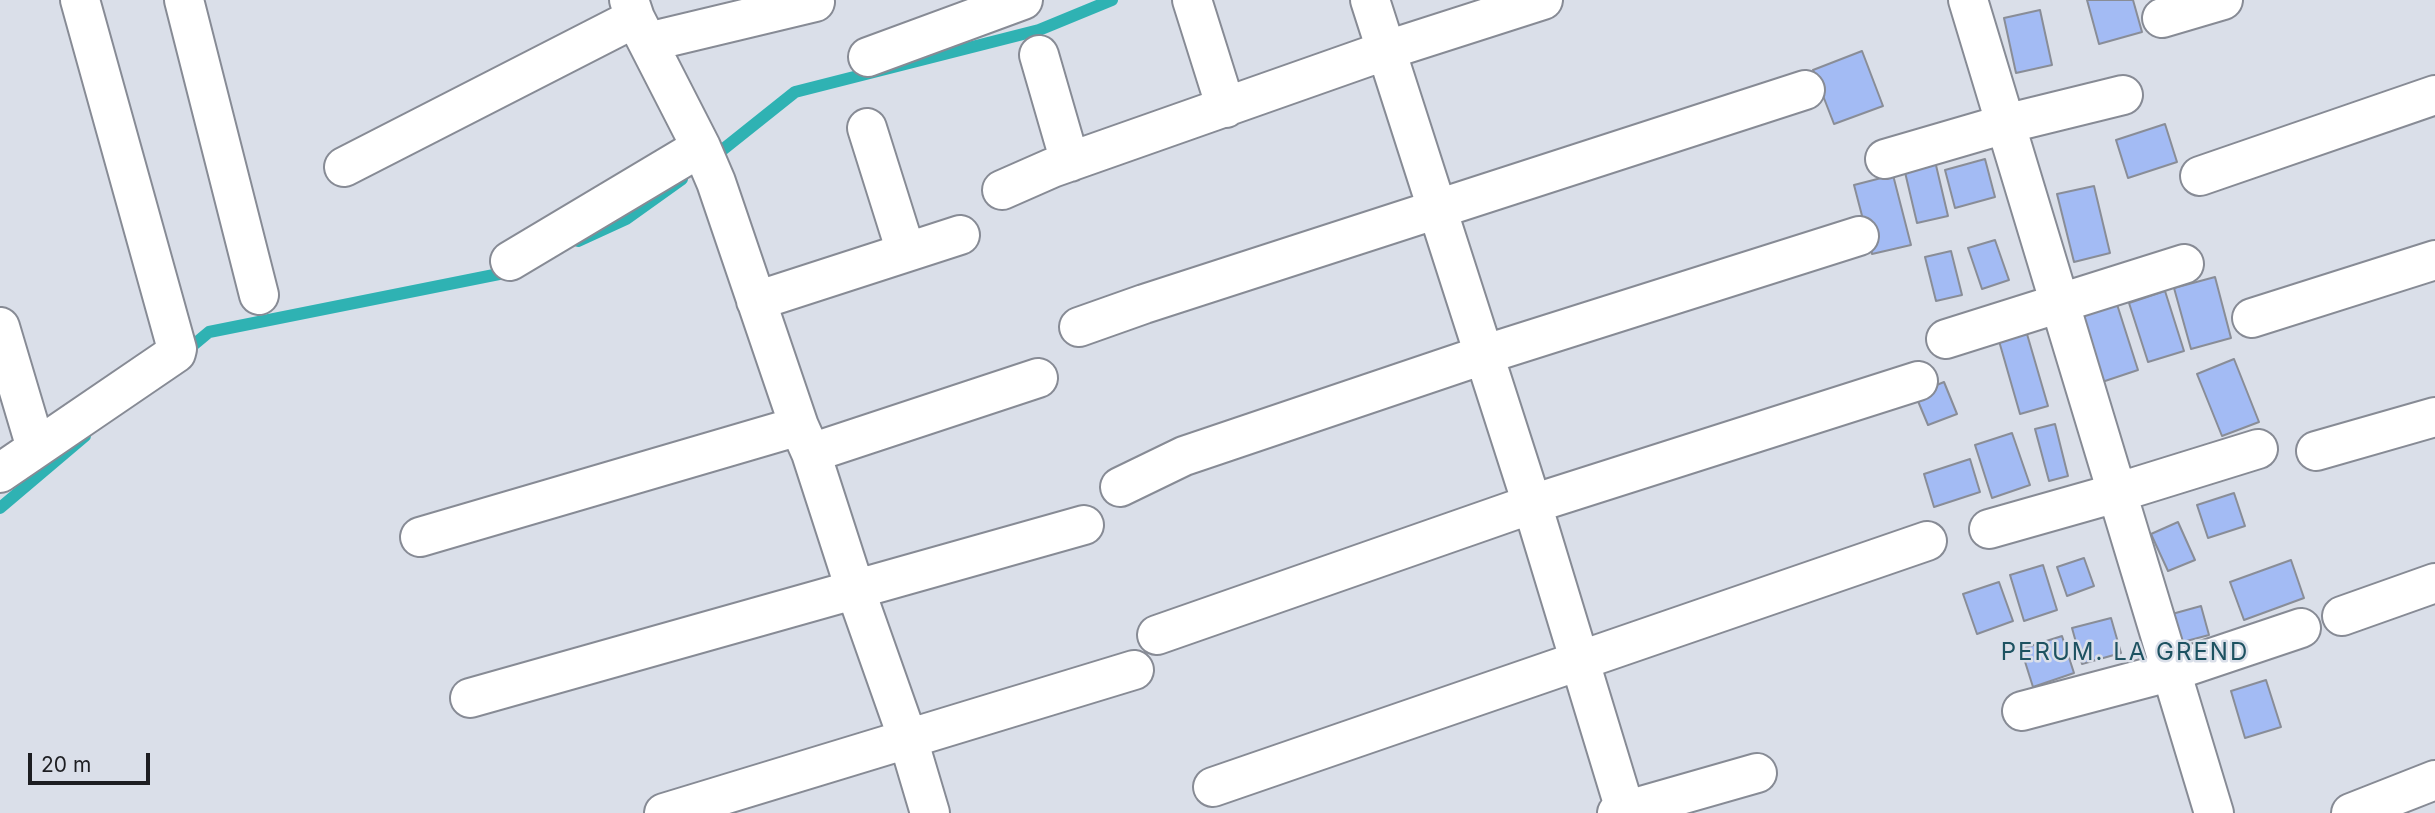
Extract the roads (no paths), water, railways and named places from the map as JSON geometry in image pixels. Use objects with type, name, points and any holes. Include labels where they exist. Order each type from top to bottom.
[{"type":"street","points":[[0,473],[176,353],[177,349],[80,0]]},
{"type":"street","points":[[184,0],[259,295]]},
{"type":"street","points":[[868,57],[1023,0]]},
{"type":"street","points":[[1193,0],[1226,108]]},
{"type":"street","points":[[1370,0],[1532,504],[1623,812],[1757,773]]},
{"type":"street","points":[[1968,0],[2214,813]]},
{"type":"street","points":[[2162,18],[2223,0]]},
{"type":"street","points":[[1002,190],[1052,168],[1387,50],[1539,1]]},
{"type":"street","points":[[344,167],[637,20],[814,2]]},
{"type":"street","points":[[637,20],[701,146],[716,182],[908,739],[930,813]]},
{"type":"street","points":[[1039,55],[1070,162]]},
{"type":"street","points":[[1079,327],[1805,90]]},
{"type":"street","points":[[1885,159],[2005,124],[2123,95]]},
{"type":"street","points":[[2200,176],[2435,95]]},
{"type":"street","points":[[867,128],[906,252]]},
{"type":"street","points":[[510,261],[701,146]]},
{"type":"street","points":[[757,300],[960,235]]},
{"type":"street","points":[[1120,487],[1184,456],[1483,355],[1859,236]]},
{"type":"street","points":[[2252,318],[2435,260]]},
{"type":"street","points":[[1945,339],[2184,264]]},
{"type":"street","points":[[0,327],[36,448]]},
{"type":"street","points":[[420,537],[1038,378]]},
{"type":"street","points":[[1157,635],[1532,504],[1918,382]]},
{"type":"street","points":[[2316,451],[2435,417]]},
{"type":"street","points":[[1989,529],[2258,449]]},
{"type":"street","points":[[470,698],[1084,525]]},
{"type":"street","points":[[1213,787],[1927,541]]},
{"type":"street","points":[[2342,616],[2435,583]]},
{"type":"street","points":[[2021,712],[2173,671],[2301,628]]},
{"type":"street","points":[[664,813],[1134,670]]},
{"type":"street","points":[[2351,813],[2435,780]]},
{"type":"waterway","points":[[711,159],[795,92],[1039,30],[1112,0]]},
{"type":"waterway","points":[[578,241],[626,219],[682,179]]},
{"type":"waterway","points":[[185,352],[209,332],[514,271]]},
{"type":"waterway","points":[[0,508],[85,436]]},
{"type":"district","name":"PERUM. LA GREND","points":[[2125,653]]}]
